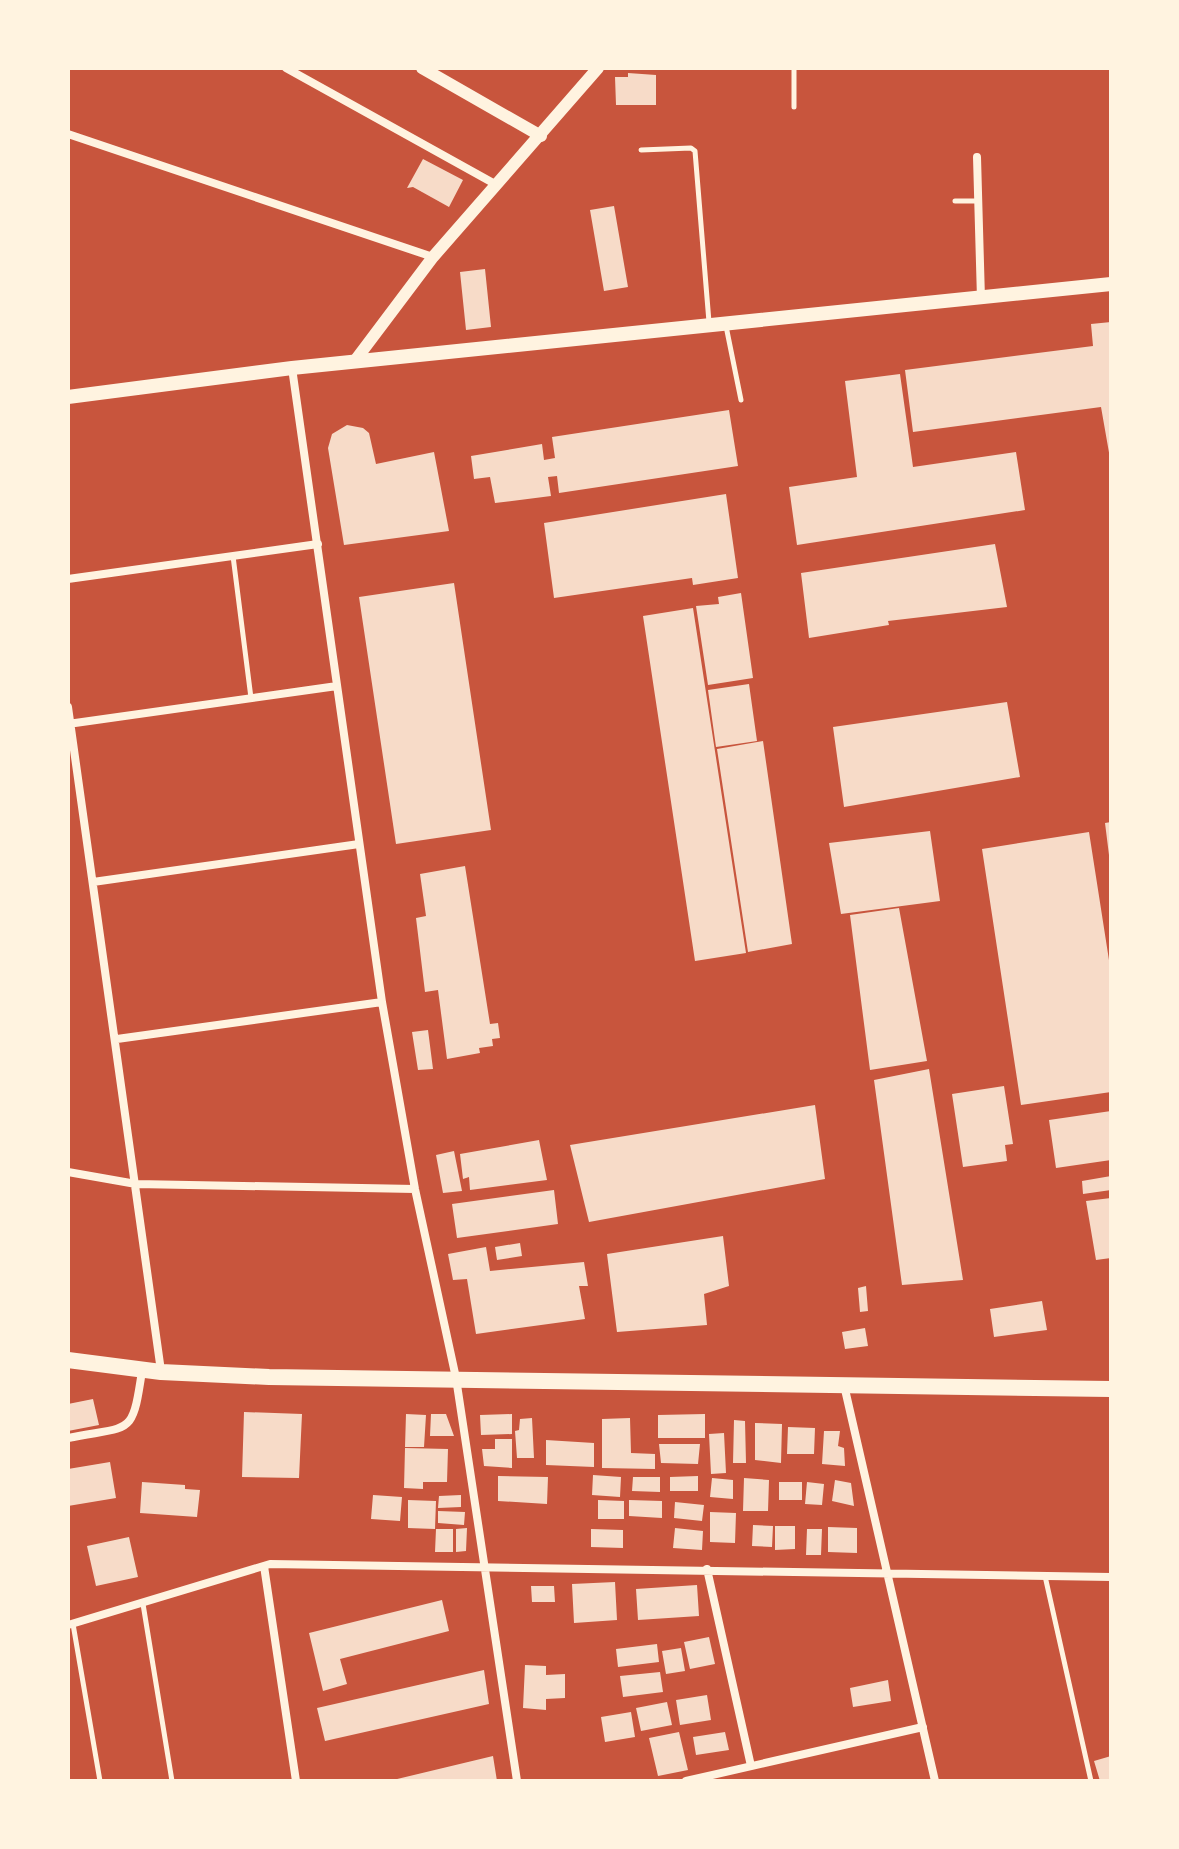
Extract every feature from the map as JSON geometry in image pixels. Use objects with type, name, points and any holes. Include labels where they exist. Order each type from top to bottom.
[{"type":"highway","points":[[68,1360],[161,1372],[1111,1389]]},
{"type":"main road","points":[[68,397],[292,368],[1111,284]]},
{"type":"street","points":[[286,68],[495,184]]},
{"type":"street","points":[[422,68],[541,136]]},
{"type":"street","points":[[354,362],[433,257],[598,68]]},
{"type":"street","points":[[68,134],[433,257]]},
{"type":"street","points":[[977,157],[981,299]]},
{"type":"street","points":[[292,368],[382,1002],[415,1189],[456,1378],[517,1781]]},
{"type":"street","points":[[68,579],[318,544]]},
{"type":"street","points":[[69,724],[337,686]]},
{"type":"street","points":[[68,707],[117,1039],[161,1372]]},
{"type":"street","points":[[93,882],[359,844]]},
{"type":"street","points":[[117,1039],[382,1002]]},
{"type":"street","points":[[68,1172],[136,1184],[415,1189]]},
{"type":"street","points":[[68,1438],[128,1426],[134,1418],[142,1371]]},
{"type":"street","points":[[843,1384],[890,1572],[935,1781]]},
{"type":"street","points":[[71,1624],[264,1566],[483,1565],[1111,1577]]},
{"type":"street","points":[[264,1566],[296,1781]]},
{"type":"street","points":[[707,1569],[751,1766]]},
{"type":"street","points":[[686,1781],[923,1727]]},
{"type":"lane","points":[[794,68],[794,107]]},
{"type":"lane","points":[[641,150],[691,148],[695,151],[710,327]]},
{"type":"lane","points":[[955,201],[977,201]]},
{"type":"lane","points":[[726,325],[741,400]]},
{"type":"lane","points":[[233,556],[251,698]]},
{"type":"lane","points":[[1045,1575],[1091,1781]]},
{"type":"lane","points":[[143,1604],[172,1781]]},
{"type":"lane","points":[[71,1624],[100,1781]]},
{"type":"building","points":[[628,73],[656,75],[656,105],[616,105],[615,77],[628,77]]},
{"type":"building","points":[[423,159],[463,180],[449,207],[413,187],[407,188]]},
{"type":"building","points":[[614,206],[628,287],[604,291],[590,210]]},
{"type":"building","points":[[485,269],[491,327],[466,330],[460,272]]},
{"type":"building","points":[[1111,322],[1111,464],[1101,407],[913,432],[905,370],[1093,346],[1091,324]]},
{"type":"building","points":[[900,374],[913,467],[1016,452],[1025,510],[797,545],[789,487],[857,477],[845,381]]},
{"type":"building","points":[[729,410],[738,466],[559,493],[557,476],[548,477],[551,496],[495,503],[490,477],[474,479],[471,456],[542,444],[544,460],[555,458],[552,437]]},
{"type":"building","points":[[347,425],[363,428],[369,433],[376,464],[434,452],[449,531],[344,545],[328,448],[332,434]]},
{"type":"building","points":[[726,494],[738,578],[693,585],[692,578],[554,598],[544,523]]},
{"type":"building","points":[[995,544],[1007,607],[888,621],[889,625],[809,638],[801,573]]},
{"type":"building","points":[[454,583],[491,830],[396,844],[359,597]]},
{"type":"building","points":[[741,593],[753,678],[708,685],[696,606],[719,604],[718,597]]},
{"type":"building","points":[[693,608],[746,953],[695,961],[643,616]]},
{"type":"building","points":[[749,684],[757,741],[716,747],[708,690]]},
{"type":"building","points":[[1007,702],[1020,777],[844,807],[833,727]]},
{"type":"building","points":[[763,741],[792,944],[748,952],[717,749]]},
{"type":"building","points":[[1111,822],[1111,855],[1109,855],[1105,823]]},
{"type":"building","points":[[930,831],[940,901],[841,914],[829,843]]},
{"type":"building","points":[[1089,832],[1111,973],[1111,1092],[1021,1105],[982,849]]},
{"type":"building","points":[[465,866],[490,1024],[498,1023],[500,1038],[492,1039],[493,1046],[479,1048],[480,1053],[447,1059],[438,990],[425,992],[416,918],[426,916],[420,874]]},
{"type":"building","points":[[899,908],[927,1061],[870,1070],[850,915]]},
{"type":"building","points":[[428,1030],[433,1069],[418,1070],[412,1032]]},
{"type":"building","points":[[929,1069],[963,1280],[902,1285],[874,1080]]},
{"type":"building","points":[[1004,1086],[1013,1144],[1005,1145],[1007,1161],[963,1167],[952,1094]]},
{"type":"building","points":[[815,1105],[825,1179],[589,1222],[570,1145]]},
{"type":"building","points":[[1111,1111],[1111,1160],[1056,1168],[1049,1120]]},
{"type":"building","points":[[539,1140],[547,1180],[470,1190],[469,1177],[463,1179],[460,1154]]},
{"type":"building","points":[[454,1151],[462,1191],[443,1193],[436,1155]]},
{"type":"building","points":[[1111,1176],[1111,1190],[1083,1194],[1082,1181]]},
{"type":"building","points":[[554,1190],[558,1224],[457,1238],[452,1204]]},
{"type":"building","points":[[1111,1198],[1111,1258],[1096,1260],[1086,1201]]},
{"type":"building","points":[[723,1236],[729,1286],[704,1294],[707,1325],[617,1332],[607,1254]]},
{"type":"building","points":[[520,1243],[522,1256],[497,1260],[495,1247]]},
{"type":"building","points":[[486,1247],[490,1271],[584,1262],[588,1286],[579,1286],[585,1319],[476,1334],[467,1279],[453,1280],[448,1254]]},
{"type":"building","points":[[866,1286],[868,1311],[860,1312],[858,1288]]},
{"type":"building","points":[[1042,1301],[1047,1330],[994,1337],[990,1309]]},
{"type":"building","points":[[865,1328],[868,1346],[845,1349],[842,1332]]},
{"type":"building","points":[[93,1399],[99,1425],[68,1431],[68,1404]]},
{"type":"building","points":[[244,1412],[302,1414],[299,1478],[242,1477]]},
{"type":"building","points":[[406,1414],[426,1415],[424,1447],[405,1447]]},
{"type":"building","points":[[431,1414],[446,1414],[454,1436],[430,1436]]},
{"type":"building","points":[[512,1414],[512,1434],[481,1435],[480,1415]]},
{"type":"building","points":[[705,1414],[705,1438],[658,1438],[658,1415]]},
{"type":"building","points":[[532,1418],[534,1458],[517,1458],[515,1431],[519,1430],[520,1419]]},
{"type":"building","points":[[630,1418],[631,1453],[655,1454],[655,1469],[602,1468],[602,1419]]},
{"type":"building","points":[[734,1420],[745,1421],[746,1463],[733,1463]]},
{"type":"building","points":[[755,1423],[782,1424],[781,1463],[755,1460]]},
{"type":"building","points":[[788,1427],[815,1428],[814,1454],[787,1454]]},
{"type":"building","points":[[824,1431],[840,1431],[838,1446],[844,1448],[845,1466],[822,1464]]},
{"type":"building","points":[[724,1433],[726,1473],[711,1474],[709,1434]]},
{"type":"building","points":[[495,1439],[512,1439],[512,1468],[484,1466],[482,1449],[495,1449]]},
{"type":"building","points":[[546,1440],[594,1443],[594,1467],[546,1465]]},
{"type":"building","points":[[659,1444],[700,1444],[698,1464],[661,1463]]},
{"type":"building","points":[[405,1448],[448,1449],[447,1482],[423,1482],[423,1489],[404,1488]]},
{"type":"building","points":[[110,1462],[116,1498],[68,1506],[68,1469]]},
{"type":"building","points":[[593,1475],[621,1477],[620,1497],[592,1495]]},
{"type":"building","points":[[498,1476],[548,1477],[547,1504],[498,1501]]},
{"type":"building","points":[[698,1476],[698,1491],[670,1491],[670,1477]]},
{"type":"building","points":[[633,1477],[660,1477],[660,1492],[632,1491]]},
{"type":"building","points":[[712,1478],[733,1480],[733,1499],[710,1497]]},
{"type":"building","points":[[744,1478],[769,1480],[768,1511],[743,1511]]},
{"type":"building","points":[[835,1480],[851,1483],[854,1506],[832,1501]]},
{"type":"building","points":[[142,1482],[185,1485],[185,1489],[200,1490],[197,1517],[140,1513]]},
{"type":"building","points":[[779,1482],[802,1482],[802,1500],[779,1500]]},
{"type":"building","points":[[807,1482],[824,1484],[822,1505],[805,1504]]},
{"type":"building","points":[[373,1495],[402,1497],[400,1521],[371,1519]]},
{"type":"building","points":[[461,1495],[461,1507],[438,1508],[439,1496]]},
{"type":"building","points":[[408,1500],[436,1501],[435,1529],[408,1528]]},
{"type":"building","points":[[598,1500],[624,1501],[624,1519],[598,1519]]},
{"type":"building","points":[[629,1500],[662,1501],[662,1518],[629,1516]]},
{"type":"building","points":[[675,1502],[704,1505],[702,1521],[674,1518]]},
{"type":"building","points":[[438,1511],[465,1512],[464,1525],[438,1523]]},
{"type":"building","points":[[710,1512],[736,1513],[735,1543],[710,1542]]},
{"type":"building","points":[[753,1525],[773,1526],[772,1547],[752,1546]]},
{"type":"building","points":[[775,1526],[795,1526],[795,1549],[775,1550]]},
{"type":"building","points":[[828,1527],[857,1528],[857,1553],[828,1552]]},
{"type":"building","points":[[467,1528],[466,1551],[456,1552],[456,1529]]},
{"type":"building","points":[[675,1528],[703,1531],[702,1550],[673,1548]]},
{"type":"building","points":[[436,1529],[453,1529],[453,1552],[435,1552]]},
{"type":"building","points":[[591,1529],[623,1530],[623,1548],[591,1547]]},
{"type":"building","points":[[807,1529],[822,1529],[821,1555],[806,1555]]},
{"type":"building","points":[[129,1537],[138,1577],[96,1586],[87,1546]]},
{"type":"building","points":[[615,1582],[617,1620],[574,1623],[572,1584]]},
{"type":"building","points":[[697,1585],[699,1616],[638,1620],[636,1589]]},
{"type":"building","points":[[531,1586],[554,1586],[555,1602],[532,1602]]},
{"type":"building","points":[[442,1600],[449,1631],[340,1659],[347,1684],[323,1691],[309,1633]]},
{"type":"building","points":[[709,1637],[715,1664],[690,1669],[684,1642]]},
{"type":"building","points":[[657,1644],[659,1662],[618,1667],[616,1649]]},
{"type":"building","points":[[681,1648],[685,1671],[666,1674],[662,1651]]},
{"type":"building","points":[[525,1665],[546,1666],[546,1675],[565,1674],[565,1698],[546,1699],[546,1710],[523,1708]]},
{"type":"building","points":[[484,1670],[489,1704],[325,1741],[317,1708]]},
{"type":"building","points":[[660,1672],[663,1692],[623,1697],[620,1676]]},
{"type":"building","points":[[888,1680],[891,1701],[853,1707],[850,1688]]},
{"type":"building","points":[[707,1695],[711,1720],[680,1725],[676,1700]]},
{"type":"building","points":[[667,1702],[672,1725],[641,1731],[636,1708]]},
{"type":"building","points":[[631,1712],[635,1737],[605,1742],[601,1717]]},
{"type":"building","points":[[679,1732],[688,1770],[658,1776],[649,1738]]},
{"type":"building","points":[[725,1732],[729,1750],[696,1755],[693,1737]]},
{"type":"building","points":[[493,1756],[497,1781],[393,1781],[393,1780]]},
{"type":"building","points":[[1111,1756],[1111,1779],[1100,1781],[1094,1761]]}]
